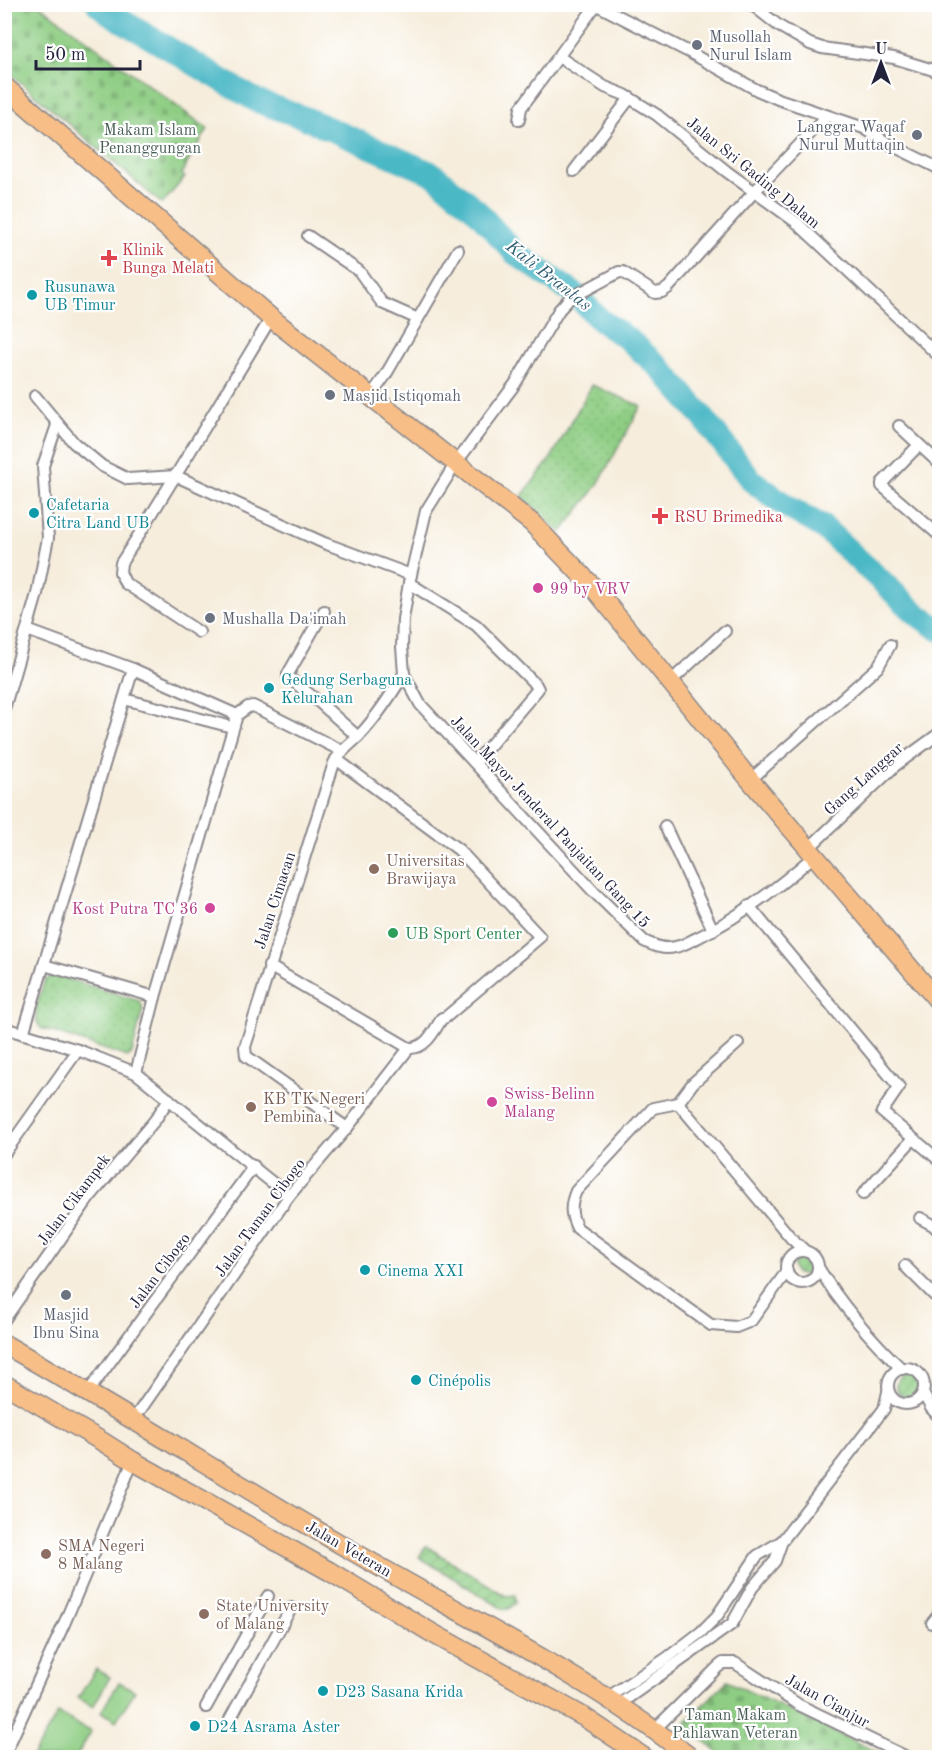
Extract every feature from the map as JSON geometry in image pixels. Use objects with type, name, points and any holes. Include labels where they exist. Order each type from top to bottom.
[{"type":"main road","points":[[4,86],[39,114],[271,318],[532,523],[594,588],[750,780],[939,1003]]},
{"type":"main road","name":"Jalan Veteran","points":[[4,1344],[134,1419],[347,1548],[613,1701],[655,1729],[691,1758]]},
{"type":"main road","name":"Jalan Veteran","points":[[4,1384],[442,1639],[584,1717],[645,1758]]},
{"type":"street","points":[[751,4],[779,26],[822,48],[894,58],[939,72]]},
{"type":"street","points":[[519,120],[521,108],[595,5],[687,51],[757,90],[864,129],[939,169]]},
{"type":"street","name":"Jalan Sri Gading Dalam","points":[[559,57],[605,87],[630,98],[657,115],[726,171],[796,222],[939,357]]},
{"type":"street","points":[[574,171],[630,98]]},
{"type":"street","points":[[136,1073],[155,997],[237,715],[253,706],[339,755],[358,737],[383,708],[404,674],[403,619],[424,515],[456,463],[515,384],[553,317],[569,299],[612,275],[623,272],[655,293],[668,288],[754,190],[827,116]]},
{"type":"street","points":[[308,236],[359,271],[382,303],[418,319]]},
{"type":"street","points":[[370,397],[458,250]]},
{"type":"street","points":[[199,632],[126,584],[120,573],[121,563],[176,477],[239,368],[271,318]]},
{"type":"street","points":[[35,396],[74,443],[102,466],[128,479],[176,477],[410,579],[476,625],[536,685],[538,690],[475,763]]},
{"type":"street","points":[[4,709],[27,630],[48,538],[42,466],[57,425]]},
{"type":"street","points":[[899,426],[939,464]]},
{"type":"street","points":[[919,446],[882,483],[882,486],[939,536]]},
{"type":"street","points":[[324,612],[288,677],[358,737]]},
{"type":"street","points":[[27,630],[134,669],[237,715]]},
{"type":"street","points":[[670,682],[725,631]]},
{"type":"street","points":[[750,780],[878,667],[890,645]]},
{"type":"street","points":[[23,1034],[134,669]]},
{"type":"street","name":"Jalan Mayor Jenderal Panjaitan Gang 15","points":[[404,674],[420,704],[594,892],[644,941],[664,948],[676,947],[713,930],[749,906],[812,852]]},
{"type":"street","points":[[124,699],[232,727]]},
{"type":"street","name":"Gang Langgar","points":[[812,852],[896,765],[939,733]]},
{"type":"street","name":"Jalan Cimacan","points":[[339,755],[269,966],[410,1047]]},
{"type":"street","name":"Jalan Taman Cibogo","points":[[134,1419],[289,1196],[347,1128],[410,1047],[420,1047],[442,1019],[540,937],[459,850],[339,755]]},
{"type":"street","points":[[665,826],[713,930]]},
{"type":"street","points":[[749,906],[899,1087],[882,1112],[939,1161]]},
{"type":"street","points":[[44,965],[155,997]]},
{"type":"street","points":[[269,966],[245,1047],[246,1056],[347,1128]]},
{"type":"street","points":[[4,1028],[78,1050],[136,1073],[289,1196]]},
{"type":"street","points":[[738,1043],[693,1083],[678,1103],[653,1108],[576,1191],[571,1202],[571,1216],[577,1228],[711,1325],[736,1327],[751,1321],[787,1271],[791,1238]]},
{"type":"street","points":[[4,1154],[78,1050]]},
{"type":"street","name":"Jalan Cikampek","points":[[4,1320],[89,1198],[155,1120],[169,1099]]},
{"type":"street","points":[[678,1103],[791,1238],[814,1257],[828,1284],[887,1355],[897,1371]]},
{"type":"street","points":[[862,1194],[913,1139]]},
{"type":"street","name":"Jalan Cibogo","points":[[88,1392],[254,1166]]},
{"type":"street","points":[[920,1218],[937,1225]]},
{"type":"street","points":[[790,1256],[805,1251]]},
{"type":"street","points":[[905,1266],[939,1298]]},
{"type":"street","points":[[778,1285],[815,1276],[818,1267]]},
{"type":"street","points":[[787,1271],[793,1279],[828,1284]]},
{"type":"street","points":[[613,1701],[701,1632],[717,1616],[757,1557],[782,1540],[884,1409],[889,1380],[897,1371],[914,1370],[922,1377],[924,1382],[920,1398],[910,1404],[899,1404],[884,1409]]},
{"type":"street","points":[[888,1392],[899,1404]]},
{"type":"street","points":[[920,1398],[939,1418]]},
{"type":"street","points":[[4,1756],[64,1624],[133,1461]]},
{"type":"street","points":[[613,1701],[732,1624],[752,1588],[775,1561],[782,1540]]},
{"type":"street","points":[[741,1579],[752,1588]]},
{"type":"street","points":[[206,1707],[268,1596]]},
{"type":"street","points":[[230,1719],[291,1608]]},
{"type":"street","points":[[932,1623],[939,1613]]},
{"type":"street","name":"Jalan Cianjur","points":[[655,1729],[718,1667],[735,1663],[799,1705],[909,1758]]},
{"type":"green space","name":"Makam Islam Penanggungan","points":[[5,4],[39,5],[208,129],[181,174],[185,177],[162,204],[5,69]]},
{"type":"green space","points":[[592,385],[641,406],[597,486],[561,533],[522,496],[551,458]]},
{"type":"green space","points":[[55,975],[140,1001],[143,1009],[132,1054],[127,1057],[41,1028],[36,1017],[37,1005],[45,980]]},
{"type":"green space","points":[[798,1257],[806,1257],[811,1262],[809,1273],[798,1275],[793,1270],[793,1262]]},
{"type":"green space","points":[[907,1375],[915,1378],[918,1386],[915,1394],[907,1397],[899,1394],[896,1386],[899,1378]]},
{"type":"green space","points":[[426,1546],[506,1596],[515,1595],[516,1603],[509,1609],[503,1609],[419,1557]]},
{"type":"green space","points":[[96,1669],[110,1677],[93,1707],[78,1698]]},
{"type":"green space","name":"Taman Makam Pahlawan Veteran","points":[[727,1681],[888,1757],[724,1757],[686,1727],[685,1723]]},
{"type":"green space","points":[[119,1682],[135,1691],[116,1721],[101,1712]]},
{"type":"green space","points":[[58,1713],[91,1732],[76,1757],[32,1757]]},
{"type":"waterway","name":"Kali Brantas","points":[[98,4],[109,13],[257,101],[305,118],[433,174],[475,209],[515,253],[576,295],[600,320],[628,339],[660,368],[698,411],[751,480],[786,506],[823,527],[918,615],[940,630]]},
{"type":"place","name":"Musollah Nurul Islam","points":[[697,45]]},
{"type":"place","name":"Langgar Waqaf Nurul Muttaqin","points":[[917,135]]},
{"type":"place","name":"Klinik Bunga Melati","points":[[109,258]]},
{"type":"place","name":"Rusunawa UB Timur","points":[[32,295]]},
{"type":"place","name":"Masjid Istiqomah","points":[[330,395]]},
{"type":"place","name":"Cafetaria Citra Land UB","points":[[34,513]]},
{"type":"place","name":"RSU Brimedika","points":[[660,516]]},
{"type":"place","name":"99 by VRV","points":[[538,588]]},
{"type":"place","name":"Mushalla Da'imah","points":[[210,618]]},
{"type":"place","name":"Gedung Serbaguna Kelurahan","points":[[269,688]]},
{"type":"place","name":"Universitas Brawijaya","points":[[374,869]]},
{"type":"place","name":"Kost Putra TC 36","points":[[210,908]]},
{"type":"place","name":"UB Sport Center","points":[[393,933]]},
{"type":"place","name":"Swiss-Belinn Malang","points":[[492,1102]]},
{"type":"place","name":"KB TK Negeri Pembina 1","points":[[251,1107]]},
{"type":"place","name":"Cinema XXI","points":[[365,1270]]},
{"type":"place","name":"Masjid Ibnu Sina","points":[[66,1295]]},
{"type":"place","name":"Cinépolis","points":[[416,1380]]},
{"type":"place","name":"SMA Negeri 8 Malang","points":[[46,1554]]},
{"type":"place","name":"State University of Malang","points":[[204,1614]]},
{"type":"place","name":"D23 Sasana Krida","points":[[323,1691]]},
{"type":"place","name":"D24 Asrama Aster","points":[[195,1726]]}]
